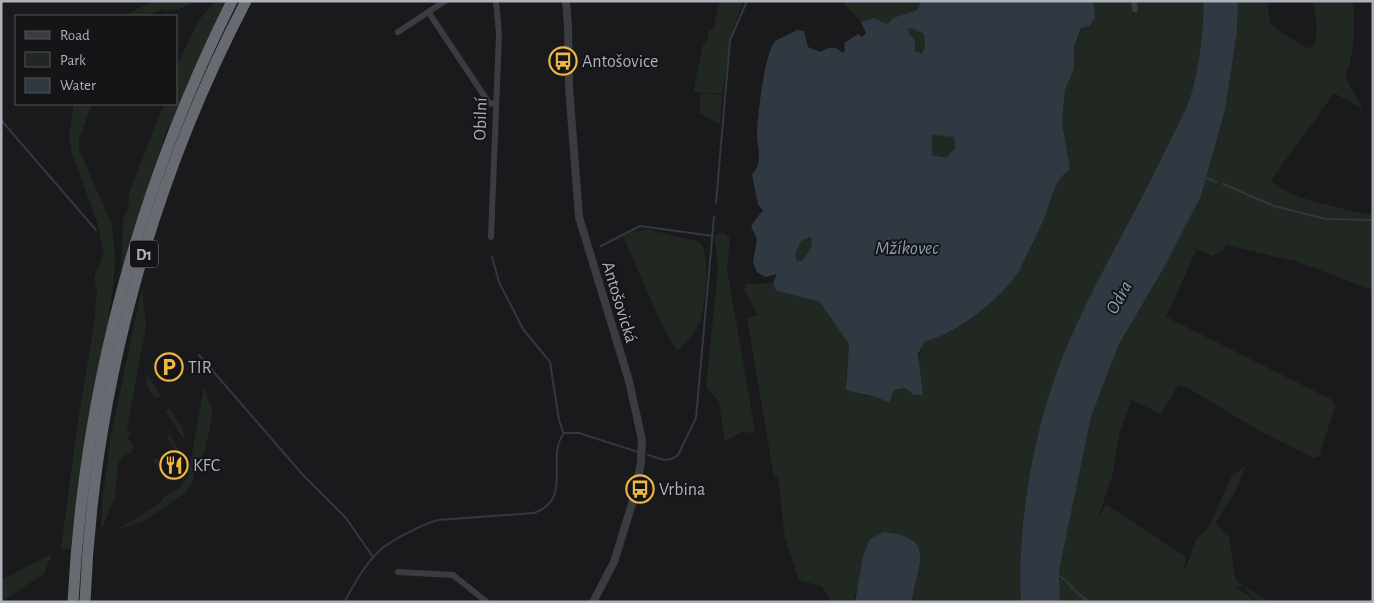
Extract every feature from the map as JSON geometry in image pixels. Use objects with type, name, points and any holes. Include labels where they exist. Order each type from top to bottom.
[{"type":"highway","name":"D1","points":[[73,602],[77,540],[90,439],[98,393],[124,280],[148,200],[170,141],[193,84],[232,1]]},
{"type":"highway","name":"D1","points":[[85,602],[87,552],[99,448],[110,392],[144,254],[188,129],[246,1]]},
{"type":"street","points":[[398,32],[446,1]]},
{"type":"street","name":"Obilní","points":[[491,237],[499,34],[496,1]]},
{"type":"street","name":"Antošovická","points":[[566,1],[569,87],[579,217],[629,382],[642,440],[641,463],[632,504],[614,562],[593,602]]},
{"type":"street","points":[[1134,1],[1135,9]]},
{"type":"street","points":[[429,12],[489,103],[495,104]]},
{"type":"street","points":[[398,572],[453,575],[487,602]]},
{"type":"green space","points":[[154,1],[197,1],[181,8],[164,12],[163,9],[149,15],[124,15]]},
{"type":"green space","points":[[215,1],[226,1],[186,87],[170,127],[167,129],[121,277],[123,219],[128,209],[129,193],[164,105],[178,105],[178,63],[199,20]]},
{"type":"green space","points":[[720,1],[743,1],[731,34],[723,94],[693,92],[703,45],[707,39],[709,29],[713,30]]},
{"type":"green space","points":[[845,1],[921,1],[917,10],[893,18],[887,24],[874,18],[861,22],[845,5]]},
{"type":"green space","points":[[1093,1],[1203,1],[1200,48],[1194,86],[1185,110],[1078,321],[1056,374],[1046,405],[1030,472],[1022,539],[1021,602],[912,602],[920,565],[918,547],[912,540],[901,535],[884,532],[854,596],[855,602],[831,602],[821,586],[799,580],[785,538],[778,477],[774,477],[747,318],[758,315],[744,290],[746,284],[773,283],[776,291],[819,301],[849,344],[846,379],[863,395],[879,398],[889,403],[894,390],[906,388],[914,395],[919,361],[925,341],[937,338],[963,324],[987,305],[1008,284],[1032,247],[1060,179],[1070,169],[1062,122],[1065,90],[1074,69],[1074,47],[1082,28],[1090,26],[1095,17]]},
{"type":"green space","points":[[1238,1],[1267,1],[1270,22],[1275,28],[1308,49],[1315,44],[1316,33],[1316,16],[1311,1],[1353,1],[1354,40],[1351,59],[1345,77],[1363,109],[1334,93],[1272,179],[1278,186],[1302,198],[1373,215],[1373,290],[1298,262],[1226,245],[1223,250],[1212,256],[1197,249],[1166,317],[1332,400],[1335,406],[1319,456],[1314,458],[1260,431],[1190,389],[1178,385],[1161,414],[1131,400],[1119,435],[1113,473],[1097,521],[1106,504],[1187,558],[1184,565],[1185,569],[1196,540],[1208,528],[1232,476],[1245,466],[1237,489],[1215,523],[1229,536],[1235,577],[1238,582],[1269,602],[1254,599],[1242,585],[1235,588],[1247,594],[1255,602],[1060,602],[1059,571],[1091,417],[1118,346],[1166,264],[1201,196],[1225,110],[1237,32]]},
{"type":"green space","points":[[911,28],[924,34],[925,45],[922,55],[915,51],[915,41],[907,30]]},
{"type":"green space","points":[[700,93],[722,95],[720,125],[700,113]]},
{"type":"green space","points":[[74,105],[92,105],[79,139],[79,149],[112,225],[115,258],[113,289],[72,549],[61,549],[77,427],[94,324],[97,292],[94,277],[104,253],[97,222],[71,150],[69,136]]},
{"type":"green space","points":[[932,135],[954,136],[955,148],[946,159],[932,155]]},
{"type":"green space","points":[[646,229],[700,242],[703,249],[706,282],[702,316],[692,335],[677,351],[662,325],[623,236],[634,231]]},
{"type":"green space","points":[[718,233],[725,233],[730,239],[727,268],[755,432],[747,433],[743,431],[725,441],[719,402],[706,387],[718,268],[715,239]]},
{"type":"green space","points":[[810,236],[811,247],[808,253],[802,262],[797,261],[795,255],[801,241]]},
{"type":"green space","points":[[142,288],[146,326],[127,428],[131,434],[127,437],[134,447],[131,450],[132,453],[123,456],[118,464],[115,497],[101,531],[102,502],[111,435]]},
{"type":"green space","points":[[146,374],[161,396],[156,399],[147,385]]},
{"type":"green space","points":[[204,387],[213,412],[205,450],[196,463],[193,481],[186,492],[143,522],[119,529],[161,502],[164,497],[179,488],[188,476]]},
{"type":"green space","points":[[169,408],[182,427],[185,441],[166,412]]},
{"type":"green space","points":[[169,434],[184,458],[183,463],[167,437]]},
{"type":"green space","points":[[157,458],[162,464],[165,462],[176,478],[173,481],[167,480],[153,460]]},
{"type":"green space","points":[[52,554],[44,574],[1,602],[1,580]]},
{"type":"water","name":"Mžíkovec","points":[[921,1],[1093,1],[1095,17],[1090,26],[1081,28],[1074,47],[1074,69],[1065,90],[1062,122],[1070,169],[1057,185],[1044,219],[1019,271],[1002,292],[964,324],[937,338],[925,341],[918,354],[923,395],[914,395],[905,388],[894,390],[889,403],[879,398],[846,390],[849,344],[819,301],[776,291],[773,283],[777,274],[766,277],[757,272],[753,262],[757,239],[751,226],[763,210],[758,205],[752,174],[756,170],[759,160],[757,133],[762,85],[771,48],[775,41],[797,30],[804,31],[808,47],[820,52],[834,48],[843,53],[845,50],[844,43],[858,34],[862,37],[866,33],[861,22],[874,18],[887,24],[893,18],[917,10]],"holes":[[[911,28],[924,34],[925,45],[922,54],[915,51],[915,41],[907,30]],[[932,135],[954,137],[955,148],[946,158],[932,155]],[[810,237],[812,243],[802,261],[797,261],[795,255],[801,241]]]},
{"type":"water","name":"Odra","points":[[1203,1],[1238,1],[1237,32],[1225,110],[1201,196],[1166,264],[1118,346],[1091,417],[1059,571],[1060,602],[1021,602],[1020,572],[1025,505],[1030,471],[1046,405],[1056,374],[1078,321],[1182,117],[1191,95],[1200,48]]},
{"type":"water","points":[[884,532],[901,535],[912,540],[918,547],[920,565],[912,602],[855,602],[863,556],[870,539]]},
{"type":"waterway","points":[[716,203],[730,40],[747,1]]},
{"type":"waterway","points":[[1,120],[96,230]]},
{"type":"waterway","points":[[1204,177],[1216,182]]},
{"type":"waterway","points":[[1223,184],[1274,206],[1326,219],[1373,220]]},
{"type":"waterway","points":[[648,455],[664,460],[672,459],[678,455],[696,418],[714,217]]},
{"type":"waterway","points":[[601,246],[640,226],[713,236]]},
{"type":"waterway","points":[[492,257],[499,282],[523,329],[550,362],[559,420],[563,432]]},
{"type":"waterway","points":[[199,355],[303,475],[346,518],[373,557]]},
{"type":"waterway","points":[[344,602],[372,558],[389,544],[415,529],[438,520],[534,513],[546,507],[553,498],[556,488],[557,454],[559,443],[564,433],[579,433],[638,452]]},
{"type":"waterway","points":[[1057,574],[1090,602]]},
{"type":"place","name":"Antošovice","points":[[563,61]]},
{"type":"place","name":"TIR","points":[[169,367]]},
{"type":"place","name":"KFC","points":[[174,465]]},
{"type":"place","name":"Vrbina","points":[[640,489]]}]
